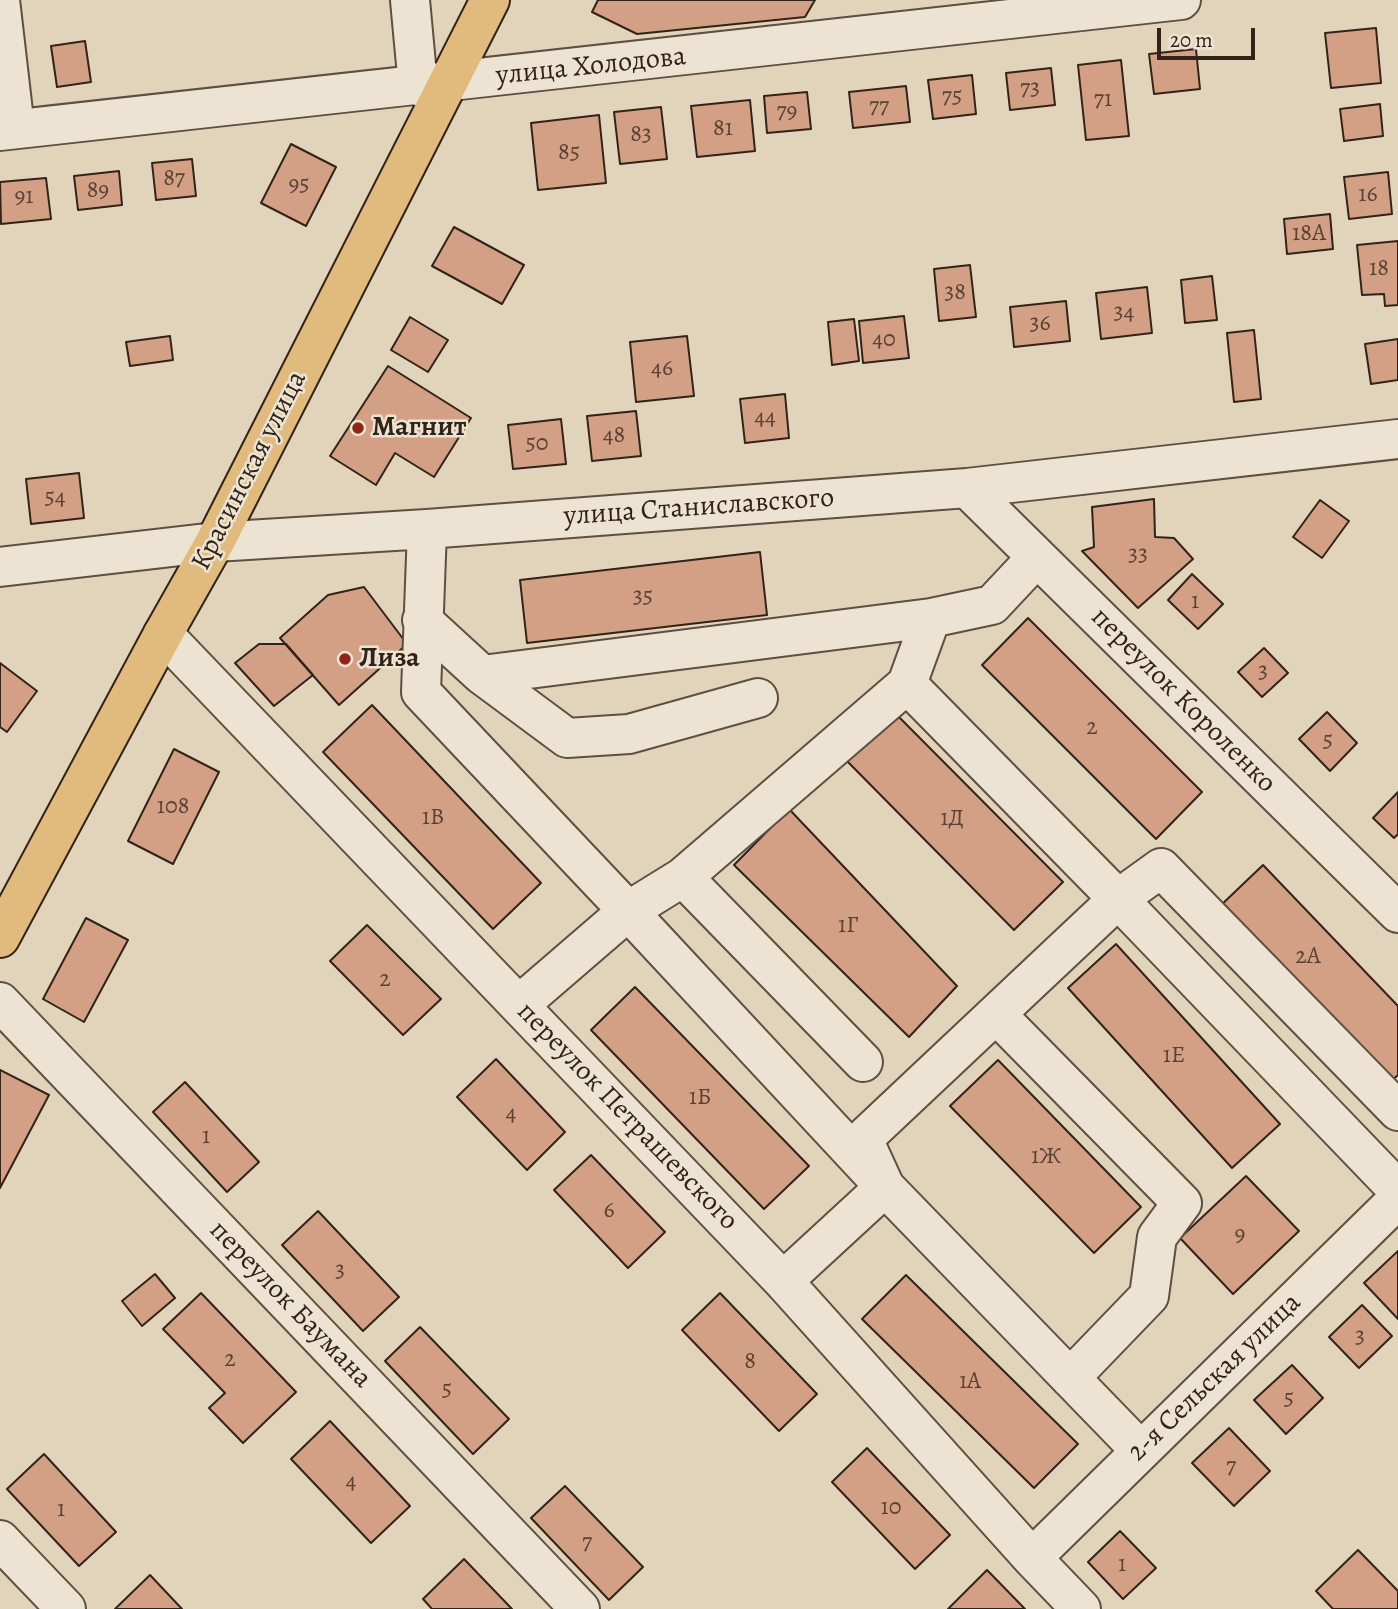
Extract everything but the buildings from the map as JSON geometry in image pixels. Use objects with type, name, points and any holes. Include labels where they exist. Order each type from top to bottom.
[{"type":"main road","name":"Красинская улица","points":[[0,938],[215,542],[433,84],[491,0]]},
{"type":"street","points":[[0,0],[7,130]]},
{"type":"street","points":[[411,0],[433,84]]},
{"type":"street","name":"улица Холодова","points":[[7,130],[433,84],[978,12],[1181,0]]},
{"type":"street","name":"улица Станиславского","points":[[0,567],[215,542],[427,529],[967,488],[1398,439]]},
{"type":"street","name":"переулок Короленко","points":[[967,488],[1398,913]]},
{"type":"street","points":[[427,529],[421,692],[885,1187],[1141,1451]]},
{"type":"street","points":[[482,675],[931,618],[992,606],[1037,557]]},
{"type":"street","points":[[519,1005],[628,911],[683,877],[907,684],[931,618]]},
{"type":"street","points":[[422,620],[482,675],[567,738],[629,734],[758,698]]},
{"type":"street","name":"переулок Петрашевского","points":[[163,634],[783,1281],[1081,1609]]},
{"type":"street","points":[[907,684],[1398,1190]]},
{"type":"street","points":[[885,1187],[863,1139],[1118,899],[1161,868],[1398,1111]]},
{"type":"street","points":[[683,877],[863,1062]]},
{"type":"street","name":"переулок Баумана","points":[[0,1002],[580,1609]]},
{"type":"street","points":[[996,1014],[1182,1203],[1157,1237],[1149,1296],[1070,1378]]},
{"type":"street","points":[[783,1281],[885,1187]]},
{"type":"street","name":"2-я Сельская улица","points":[[1032,1558],[1398,1199]]},
{"type":"street","points":[[0,1540],[65,1609]]},
{"type":"place","name":"Магнит","points":[[358,428]]},
{"type":"place","name":"Лиза","points":[[345,659]]}]
